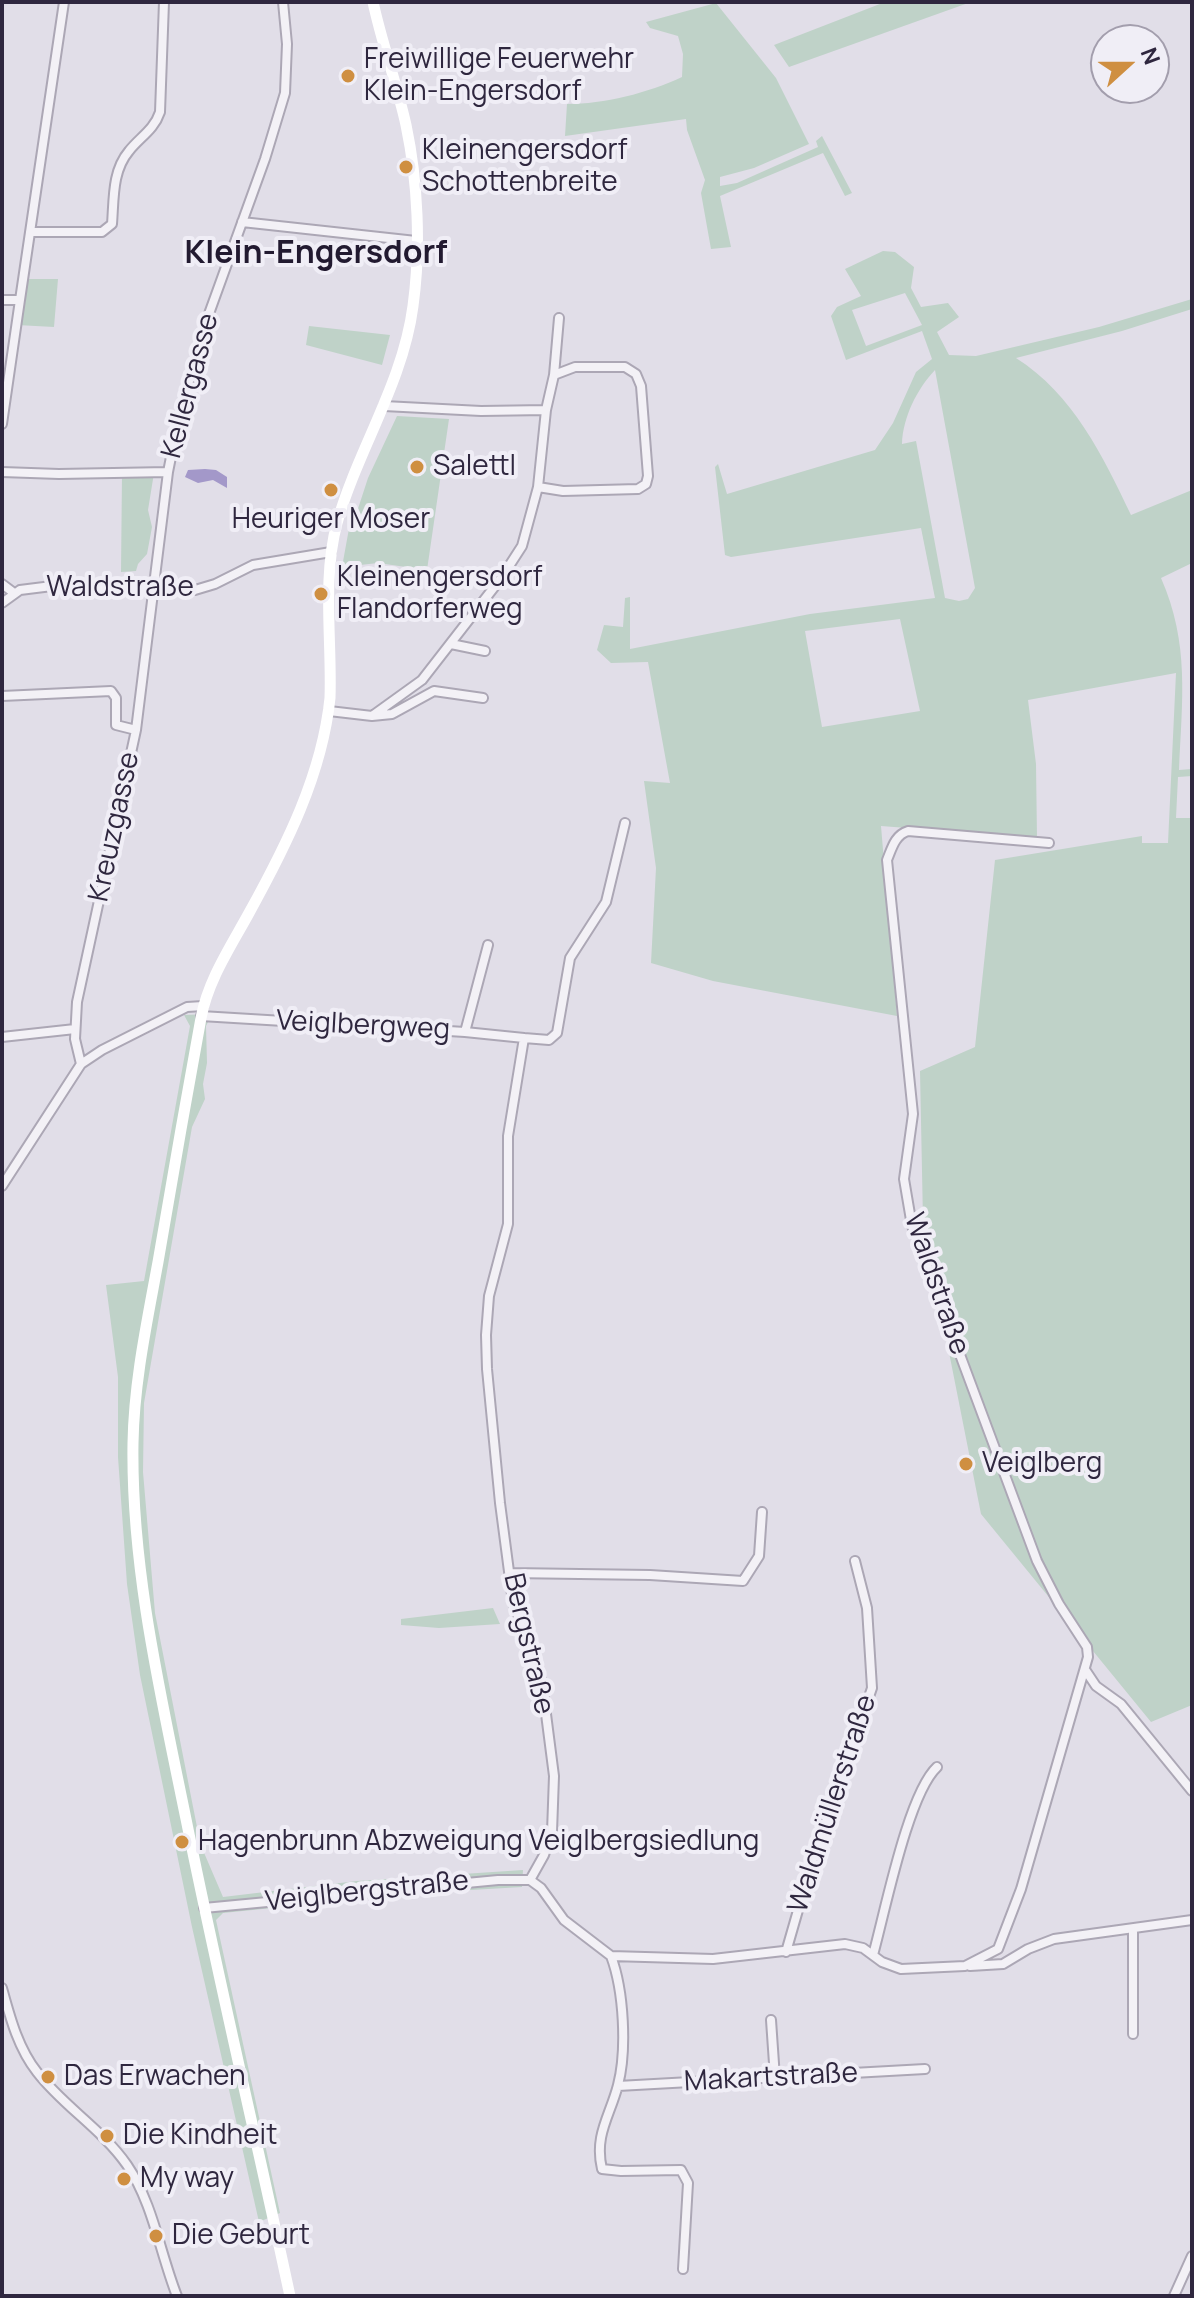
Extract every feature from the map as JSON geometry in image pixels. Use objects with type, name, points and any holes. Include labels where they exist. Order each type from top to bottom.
[{"type":"main road","points":[[290,2296],[204,1908],[150,1635],[138,1536],[133,1445],[135,1401],[202,1011],[220,965],[282,852],[317,759],[329,711],[331,552],[348,490],[402,356],[413,309],[416,241],[408,140],[373,2]]},
{"type":"street","points":[[2,424],[64,2]]},
{"type":"street","points":[[30,232],[102,232],[112,224],[119,168],[130,150],[152,128],[160,112],[164,2]]},
{"type":"street","name":"Kellergasse","points":[[153,589],[168,472],[180,412],[285,93],[287,44],[283,2]]},
{"type":"street","points":[[242,222],[416,241]]},
{"type":"street","points":[[2,300],[20,300]]},
{"type":"street","points":[[372,716],[418,684],[505,573],[525,539],[538,487],[559,318]]},
{"type":"street","points":[[538,487],[563,491],[638,489],[648,479],[641,386],[636,374],[625,367],[575,367],[554,375]]},
{"type":"street","points":[[384,406],[487,411],[546,410]]},
{"type":"street","points":[[2,472],[168,472]]},
{"type":"street","name":"Waldstraße","points":[[2,603],[23,589],[52,586],[202,589],[253,565],[331,552]]},
{"type":"street","points":[[2,584],[14,593]]},
{"type":"street","name":"Kreuzgasse","points":[[81,1064],[75,1029],[81,983],[136,730],[153,589]]},
{"type":"street","points":[[451,644],[485,651]]},
{"type":"street","points":[[2,696],[111,691],[116,698],[116,725],[136,730]]},
{"type":"street","points":[[329,711],[372,716],[392,714],[434,691],[483,698]]},
{"type":"street","points":[[524,1038],[549,1040],[557,1033],[570,958],[607,897],[625,823]]},
{"type":"street","name":"Waldstraße","points":[[1049,843],[908,831],[895,840],[887,860],[913,1114],[904,1179],[912,1226],[1037,1561],[1059,1604],[1087,1647],[1086,1671]]},
{"type":"street","points":[[465,1032],[488,945]]},
{"type":"street","points":[[2,1186],[81,1064],[187,1007],[202,1011]]},
{"type":"street","name":"Veiglbergweg","points":[[202,1011],[524,1038]]},
{"type":"street","points":[[2,1037],[75,1029]]},
{"type":"street","name":"Bergstraße","points":[[524,1038],[508,1136],[508,1224],[489,1296],[486,1335],[487,1376],[516,1615],[544,1692],[554,1776],[552,1832],[530,1880]]},
{"type":"street","points":[[510,1573],[650,1575],[743,1581],[759,1556],[762,1512]]},
{"type":"street","name":"Waldmüllerstraße","points":[[786,1952],[811,1865],[872,1688],[867,1608],[855,1561]]},
{"type":"street","points":[[1086,1671],[1096,1686],[1121,1704],[1192,1791]]},
{"type":"street","points":[[965,1966],[992,1954],[1002,1944],[1086,1671]]},
{"type":"street","points":[[873,1955],[914,1803],[928,1776],[937,1767]]},
{"type":"street","name":"Veiglbergstraße","points":[[204,1908],[498,1880],[530,1880]]},
{"type":"street","points":[[530,1880],[541,1888],[564,1920],[611,1956],[617,1970],[623,2027],[618,2086],[598,2151],[602,2169],[681,2170],[688,2183],[683,2269]]},
{"type":"street","points":[[611,1956],[713,1959],[845,1944],[863,1948],[891,1967],[901,1969],[1003,1964],[1028,1949],[1054,1939],[1192,1920]]},
{"type":"street","points":[[1133,1930],[1133,2034]]},
{"type":"street","points":[[2,1988],[18,2039],[37,2073],[106,2139],[128,2166],[148,2208],[177,2296]]},
{"type":"street","points":[[771,2020],[775,2078]]},
{"type":"street","name":"Makartstraße","points":[[618,2086],[925,2069]]},
{"type":"street","points":[[1174,2296],[1192,2256]]},
{"type":"green space","points":[[885,2],[971,2],[789,67],[774,45]]},
{"type":"green space","points":[[716,3],[776,78],[809,144],[754,168],[720,177],[720,186],[737,183],[818,147],[816,141],[822,136],[852,193],[845,196],[823,153],[720,196],[731,247],[711,249],[701,193],[705,180],[686,119],[565,136],[567,104],[626,96],[682,77],[683,54],[678,36],[650,28],[646,22]]},
{"type":"green space","points":[[883,251],[895,252],[914,267],[911,288],[921,307],[948,303],[959,317],[937,332],[949,355],[976,356],[1099,327],[1192,299],[1192,309],[1122,331],[1016,358],[1054,389],[1070,408],[1097,449],[1131,515],[1192,490],[1192,563],[1161,578],[1170,602],[1180,649],[1179,770],[1192,769],[1192,776],[1178,777],[1176,818],[1192,818],[1192,1705],[1151,1722],[981,1514],[923,1221],[920,1071],[975,1047],[995,860],[1142,836],[1142,843],[1168,843],[1176,673],[1028,700],[1036,764],[1037,838],[881,826],[897,1016],[713,981],[651,963],[656,868],[644,781],[670,783],[648,662],[611,663],[597,650],[604,625],[623,627],[625,598],[630,597],[630,649],[810,614],[935,598],[921,528],[731,557],[725,555],[715,467],[718,464],[727,494],[875,450],[893,423],[916,372],[932,359],[922,331],[846,360],[831,316],[837,307],[861,296],[845,269]],"holes":[[[905,293],[922,325],[866,346],[852,310]],[[935,370],[975,588],[968,599],[959,601],[945,598],[916,441],[902,444],[908,414]],[[900,619],[920,711],[822,727],[805,631]]]},
{"type":"green space","points":[[23,279],[58,279],[54,327],[17,325]]},
{"type":"green space","points":[[309,326],[390,335],[382,365],[306,345]]},
{"type":"green space","points":[[397,416],[449,419],[427,570],[378,563],[342,567],[350,523],[354,521],[368,478]]},
{"type":"green space","points":[[154,473],[148,510],[152,527],[147,554],[136,571],[121,572],[122,474]]},
{"type":"green space","points":[[212,1014],[206,1026],[205,1099],[192,1127],[144,1403],[143,1472],[155,1613],[202,1848],[223,1897],[357,1881],[523,1870],[522,1887],[420,1893],[223,1913],[216,1920],[280,2213],[259,2222],[192,1927],[140,1675],[127,1584],[118,1457],[118,1377],[106,1285],[144,1281],[190,1026],[184,1015]]},
{"type":"green space","points":[[493,1608],[500,1624],[439,1628],[401,1625],[401,1619]]},
{"type":"shaded area","points":[[188,470],[216,470],[227,477],[227,488],[213,480],[198,483],[185,477]]},
{"type":"place","name":"Freiwillige Feuerwehr Klein-Engersdorf","points":[[348,76]]},
{"type":"place","name":"Kleinengersdorf Schottenbreite","points":[[406,167]]},
{"type":"place","name":"Salettl","points":[[417,467]]},
{"type":"place","name":"Heuriger Moser","points":[[331,490]]},
{"type":"place","name":"Kleinengersdorf Flandorferweg","points":[[321,594]]},
{"type":"place","name":"Veiglberg","points":[[966,1464]]},
{"type":"place","name":"Hagenbrunn Abzweigung Veiglbergsiedlung","points":[[182,1842]]},
{"type":"place","name":"Das Erwachen","points":[[48,2077]]},
{"type":"place","name":"Die Kindheit","points":[[107,2136]]},
{"type":"place","name":"My way","points":[[124,2179]]},
{"type":"place","name":"Die Geburt","points":[[156,2236]]},
{"type":"district","name":"Klein-Engersdorf","points":[[316,254]]}]
